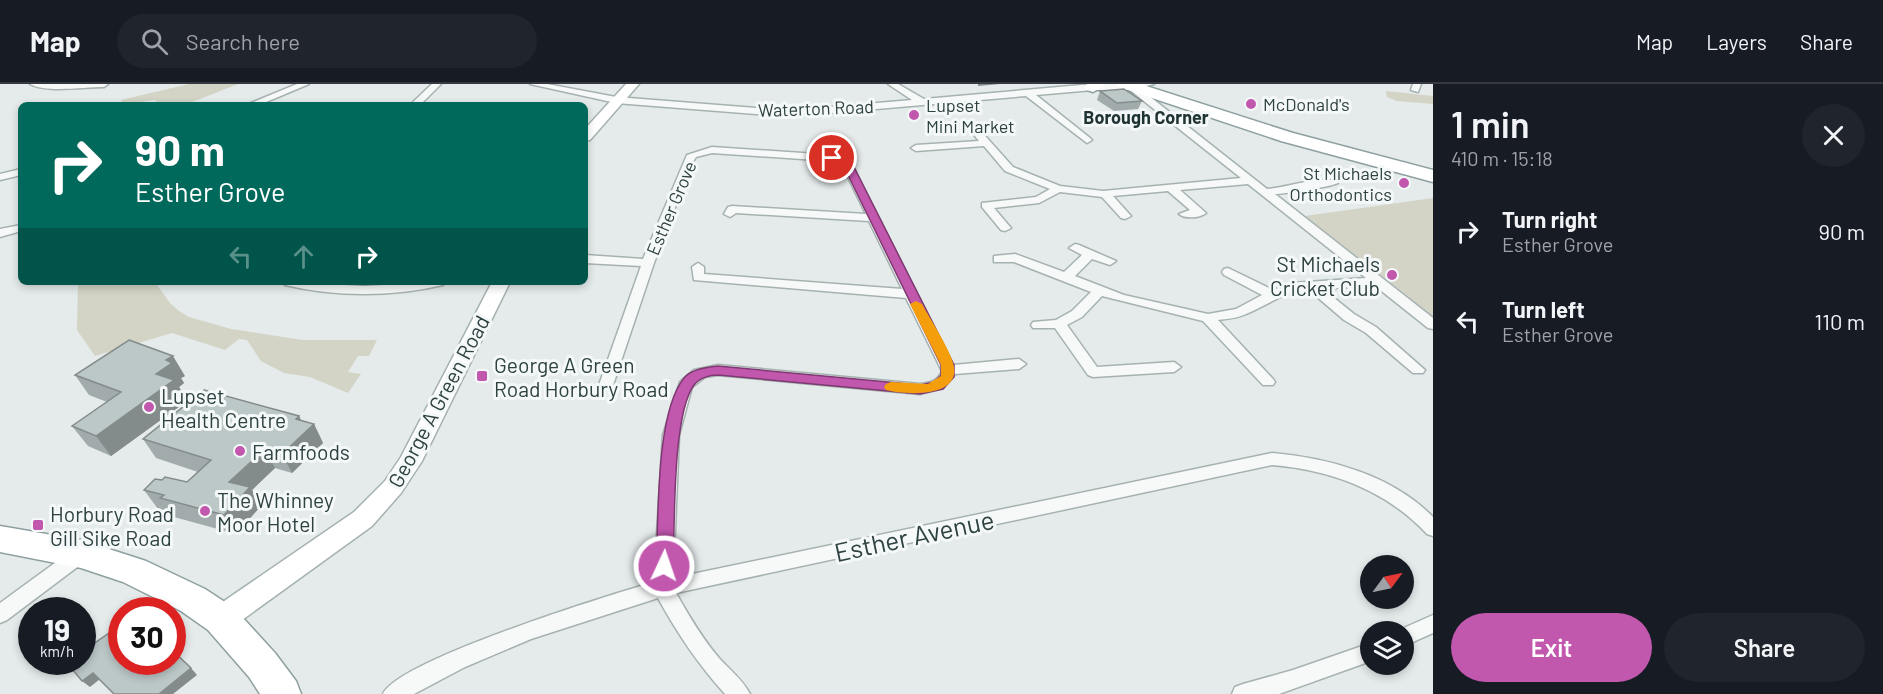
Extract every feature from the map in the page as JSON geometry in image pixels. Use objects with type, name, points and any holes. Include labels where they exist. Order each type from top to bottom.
[{"type":"highway","points":[[1139,85],[1180,94],[1304,141],[1433,176]]},
{"type":"highway","points":[[1150,103],[1180,94]]},
{"type":"highway","points":[[0,539],[81,554],[134,571],[193,600],[220,619],[262,665],[282,694]]},
{"type":"main road","points":[[588,133],[633,84]]},
{"type":"main road","name":"George A Green Road","points":[[220,619],[363,519],[393,487],[410,461],[499,285]]},
{"type":"street","points":[[34,84],[78,86],[104,84]]},
{"type":"street","points":[[259,102],[305,84]]},
{"type":"street","points":[[418,102],[437,84]]},
{"type":"street","name":"Waterton Road","points":[[534,84],[616,100],[756,111],[830,111],[1114,84]]},
{"type":"street","points":[[892,84],[922,102]]},
{"type":"street","points":[[1048,84],[1057,90]]},
{"type":"street","points":[[1139,85],[1150,103],[1433,325]]},
{"type":"street","name":"Waterton Road","points":[[1097,86],[1139,85]]},
{"type":"street","points":[[1028,93],[1087,140]]},
{"type":"street","points":[[976,131],[1009,169],[1058,189],[1105,194],[1248,181]]},
{"type":"street","points":[[931,136],[940,147]]},
{"type":"street","points":[[916,148],[987,144]]},
{"type":"street","name":"Esther Grove","points":[[606,385],[648,263],[688,159],[705,150],[823,157],[842,161],[848,165],[949,370]]},
{"type":"street","points":[[0,177],[18,173]]},
{"type":"street","points":[[1264,192],[1292,190],[1297,186],[1327,185]]},
{"type":"street","points":[[1169,187],[1200,213],[1185,214]]},
{"type":"street","points":[[1005,228],[982,202],[1039,200],[1058,189]]},
{"type":"street","points":[[1105,194],[1125,216]]},
{"type":"street","points":[[730,214],[732,209],[874,218]]},
{"type":"street","points":[[0,233],[18,229]]},
{"type":"street","points":[[1075,248],[1110,261]]},
{"type":"street","points":[[1067,277],[1090,254]]},
{"type":"street","points":[[998,259],[1015,258],[1149,306],[1208,318],[1240,312],[1293,287],[1377,281]]},
{"type":"street","name":"Esther Grove","points":[[588,259],[648,263]]},
{"type":"street","points":[[698,267],[698,277],[911,294]]},
{"type":"street","points":[[1228,272],[1272,295]]},
{"type":"street","points":[[311,285],[345,290],[376,290],[415,285]]},
{"type":"street","points":[[1311,285],[1349,317],[1371,330],[1418,370]]},
{"type":"street","points":[[1038,325],[1059,324],[1077,314],[1100,290]]},
{"type":"street","points":[[1208,318],[1268,382]]},
{"type":"street","points":[[1059,324],[1093,372],[1174,367]]},
{"type":"street","points":[[1375,349],[1391,347]]},
{"type":"street","points":[[1222,355],[1241,353]]},
{"type":"street","points":[[739,694],[710,663],[684,628],[663,588],[671,435],[682,393],[690,379],[707,371],[718,370],[920,389],[930,388],[944,382],[949,370],[990,372],[1019,364]]},
{"type":"street","name":"Esther Avenue","points":[[394,694],[429,675],[522,634],[606,604],[663,588],[1272,459],[1314,463],[1342,471],[1375,486],[1403,503],[1433,529]]},
{"type":"street","points":[[0,614],[81,554]]},
{"type":"street","points":[[1414,633],[1433,624]]},
{"type":"street","points":[[1244,694],[1293,680],[1360,656]]},
{"type":"shaded area","points":[[189,84],[238,84],[193,102],[157,102],[155,100],[122,102],[121,100]]},
{"type":"shaded area","points":[[1386,91],[1433,96],[1433,104],[1397,101],[1387,97]]},
{"type":"shaded area","points":[[1433,198],[1433,325],[1400,299],[1409,297],[1305,216]]},
{"type":"shaded area","points":[[78,285],[157,285],[170,303],[189,317],[231,329],[303,340],[377,340],[369,356],[358,356],[348,372],[361,374],[348,393],[310,377],[284,373],[261,361],[247,340],[239,339],[225,350],[172,333],[95,356],[77,330]]},
{"type":"building","points":[[1124,89],[1142,101],[1117,103],[1100,91]]},
{"type":"building","points":[[129,340],[173,356],[166,360],[172,363],[156,374],[174,380],[96,436],[72,426],[121,392],[75,375]]},
{"type":"building","points":[[204,390],[299,416],[296,419],[314,424],[282,454],[265,449],[229,482],[250,487],[224,515],[160,498],[164,495],[144,490],[155,479],[162,480],[165,477],[187,482],[211,460],[143,439]]},
{"type":"building","points":[[108,634],[108,675],[182,675],[159,694],[114,694],[95,675],[96,642]]},
{"type":"building","points":[[77,675],[90,675],[82,681]]},
{"type":"slow traffic","points":[[891,387],[930,388],[944,382],[948,377],[948,365],[916,304]]},
{"type":"place","name":"McDonald's","points":[[1251,104]]},
{"type":"place","name":"Lupset Mini Market","points":[[914,115]]},
{"type":"place","name":"St Michaels Orthodontics","points":[[1404,183]]},
{"type":"place","name":"St Michaels Cricket Club","points":[[1392,275]]},
{"type":"place","name":"George A Green Road Horbury Road","points":[[482,376]]},
{"type":"place","name":"Lupset Health Centre","points":[[149,407]]},
{"type":"place","name":"Farmfoods","points":[[240,451]]},
{"type":"place","name":"The Whinney Moor Hotel","points":[[205,511]]},
{"type":"place","name":"Horbury Road Gill Sike Road","points":[[38,525]]},
{"type":"district","name":"Borough Corner","points":[[1146,117]]},
{"type":"route","points":[[664,566],[671,435],[682,393],[690,379],[707,371],[718,370],[920,389],[938,385],[948,377],[948,365],[848,165],[832,158]]}]
